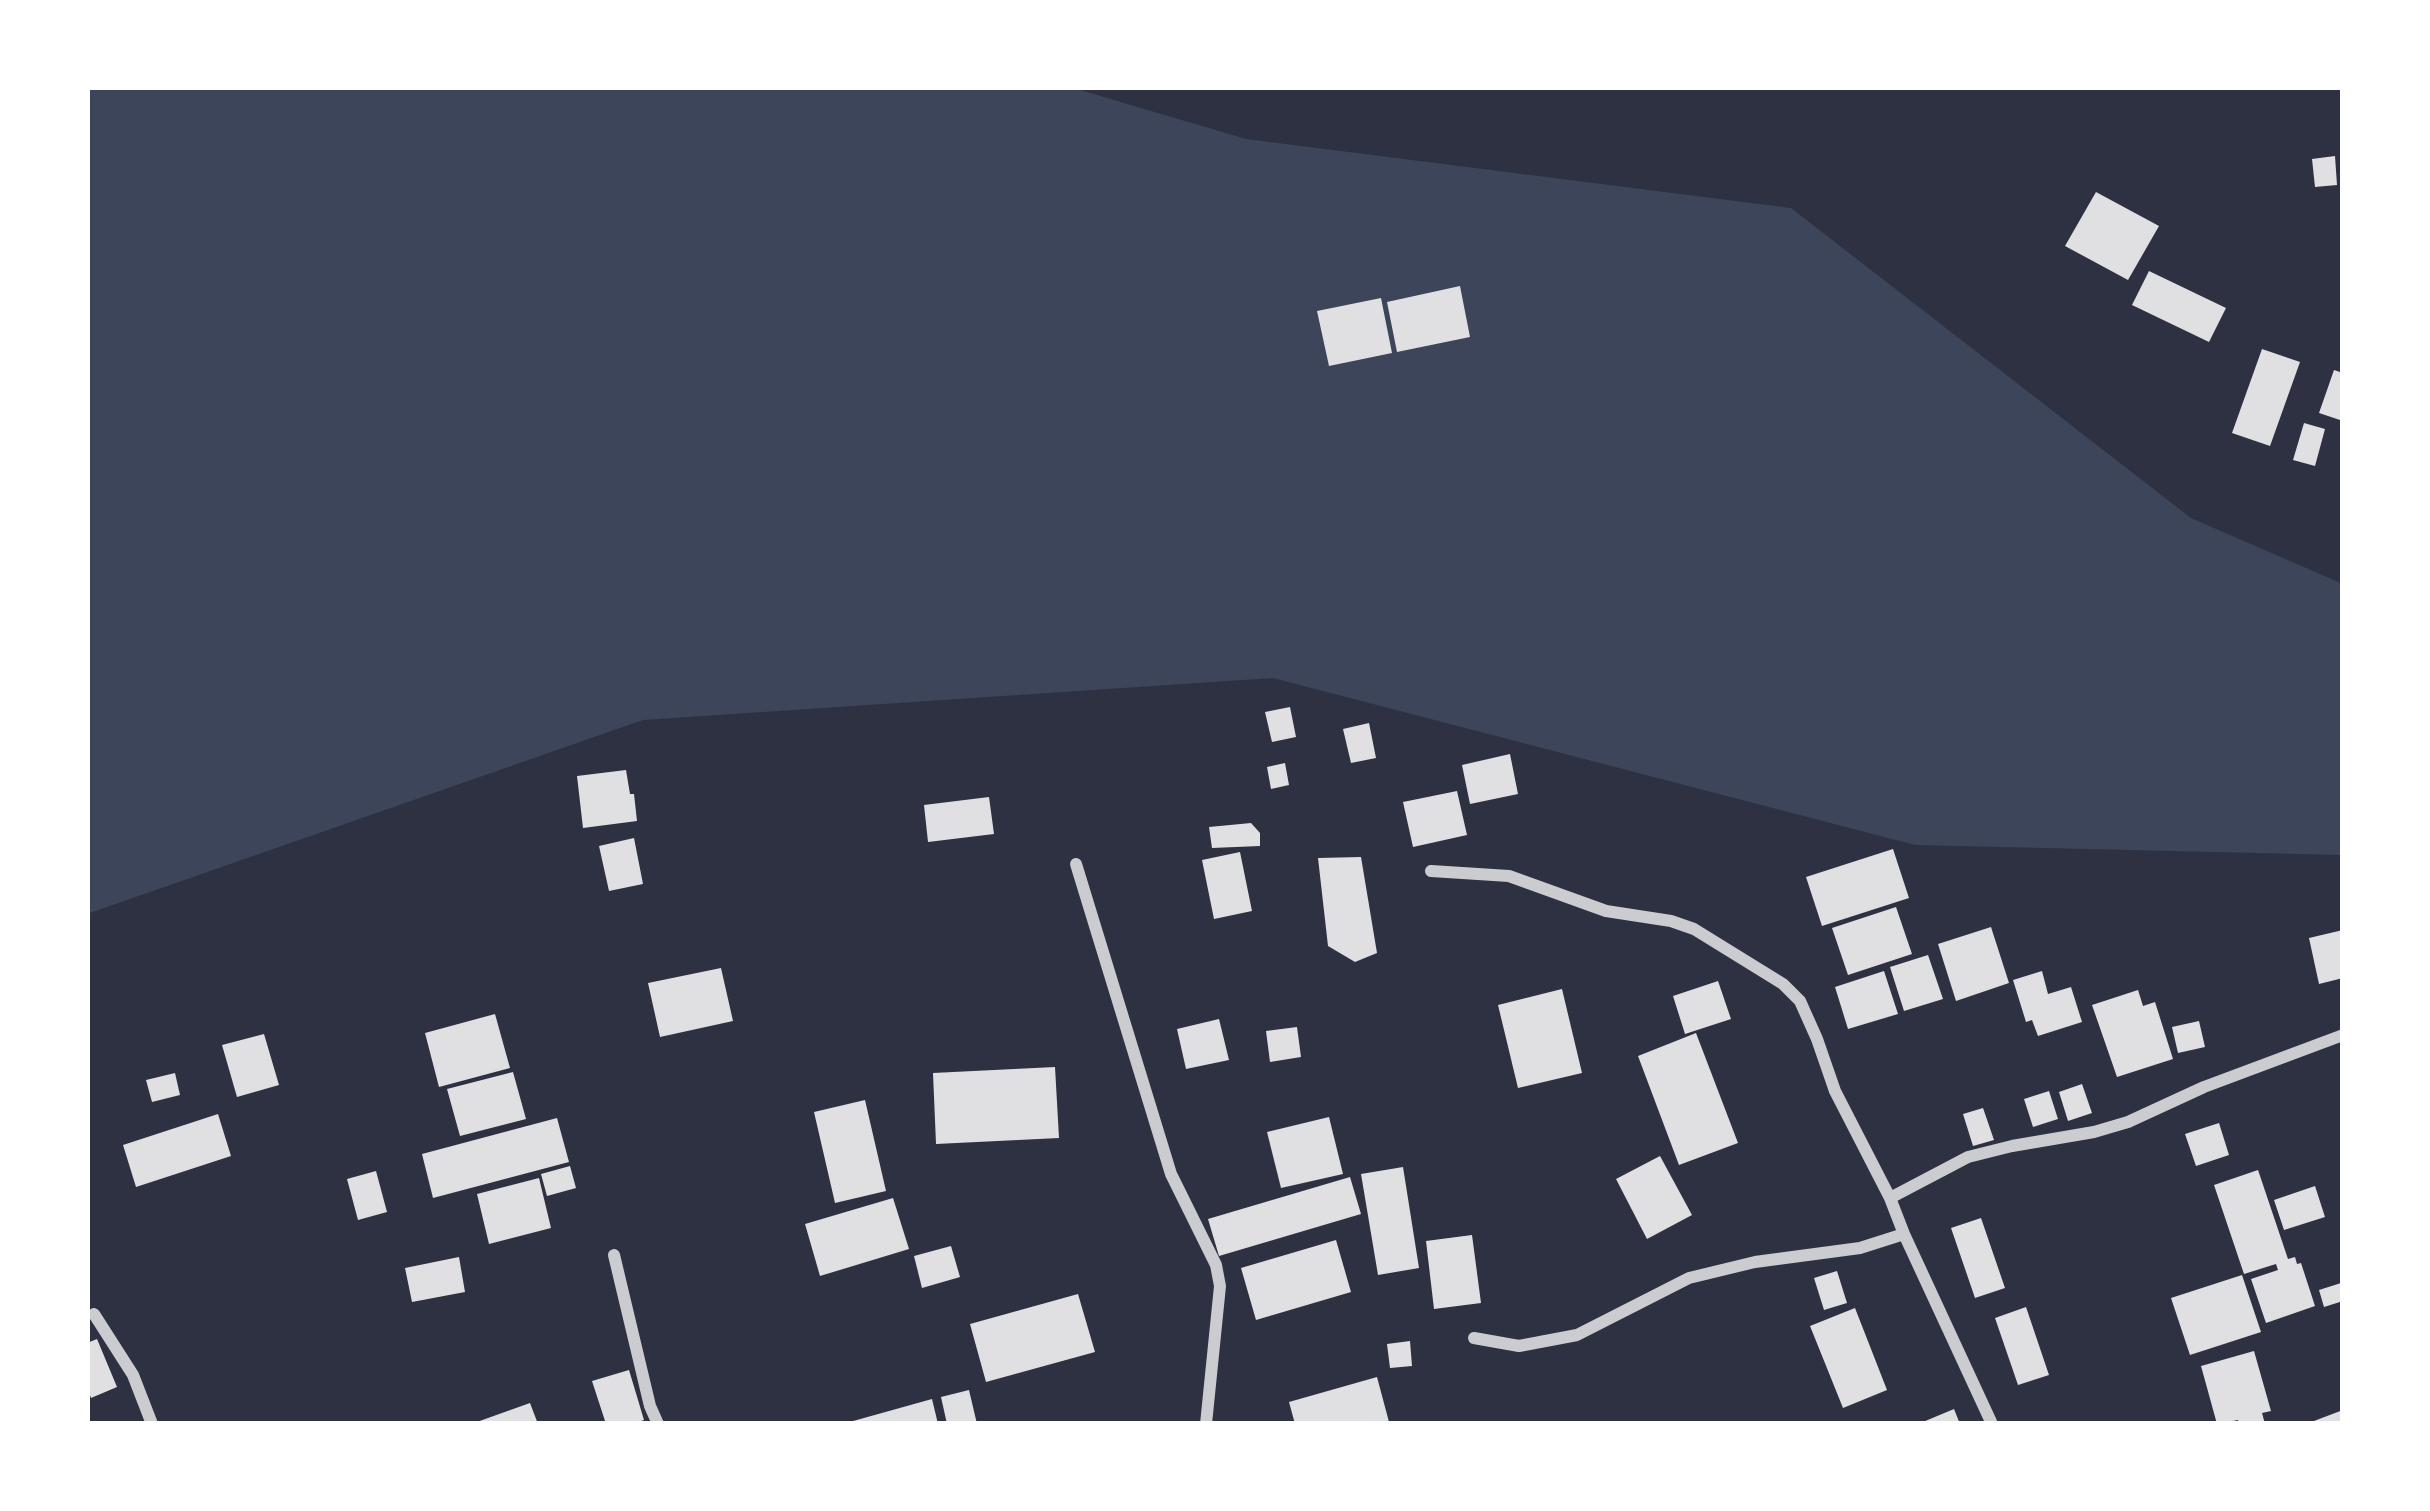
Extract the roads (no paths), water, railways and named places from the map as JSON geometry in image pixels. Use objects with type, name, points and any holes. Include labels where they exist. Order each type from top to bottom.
[{"type":"street","points":[[1076,864],[1171,1174],[1216,1265],[1220,1286],[1206,1424]]},
{"type":"street","points":[[1431,871],[1509,876],[1606,911],[1671,921],[1694,929],[1783,984],[1800,1001],[1834,1091],[1891,1198],[1991,1424]]},
{"type":"street","points":[[1891,1198],[1968,1157],[2128,1122],[2204,1087],[2343,1035]]},
{"type":"street","points":[[1474,1338],[1519,1346],[1576,1336],[1689,1278],[1755,1262],[1860,1248],[1904,1234]]},
{"type":"street","points":[[614,1255],[658,1424]]},
{"type":"street","points":[[94,1314],[133,1375],[152,1424]]}]
